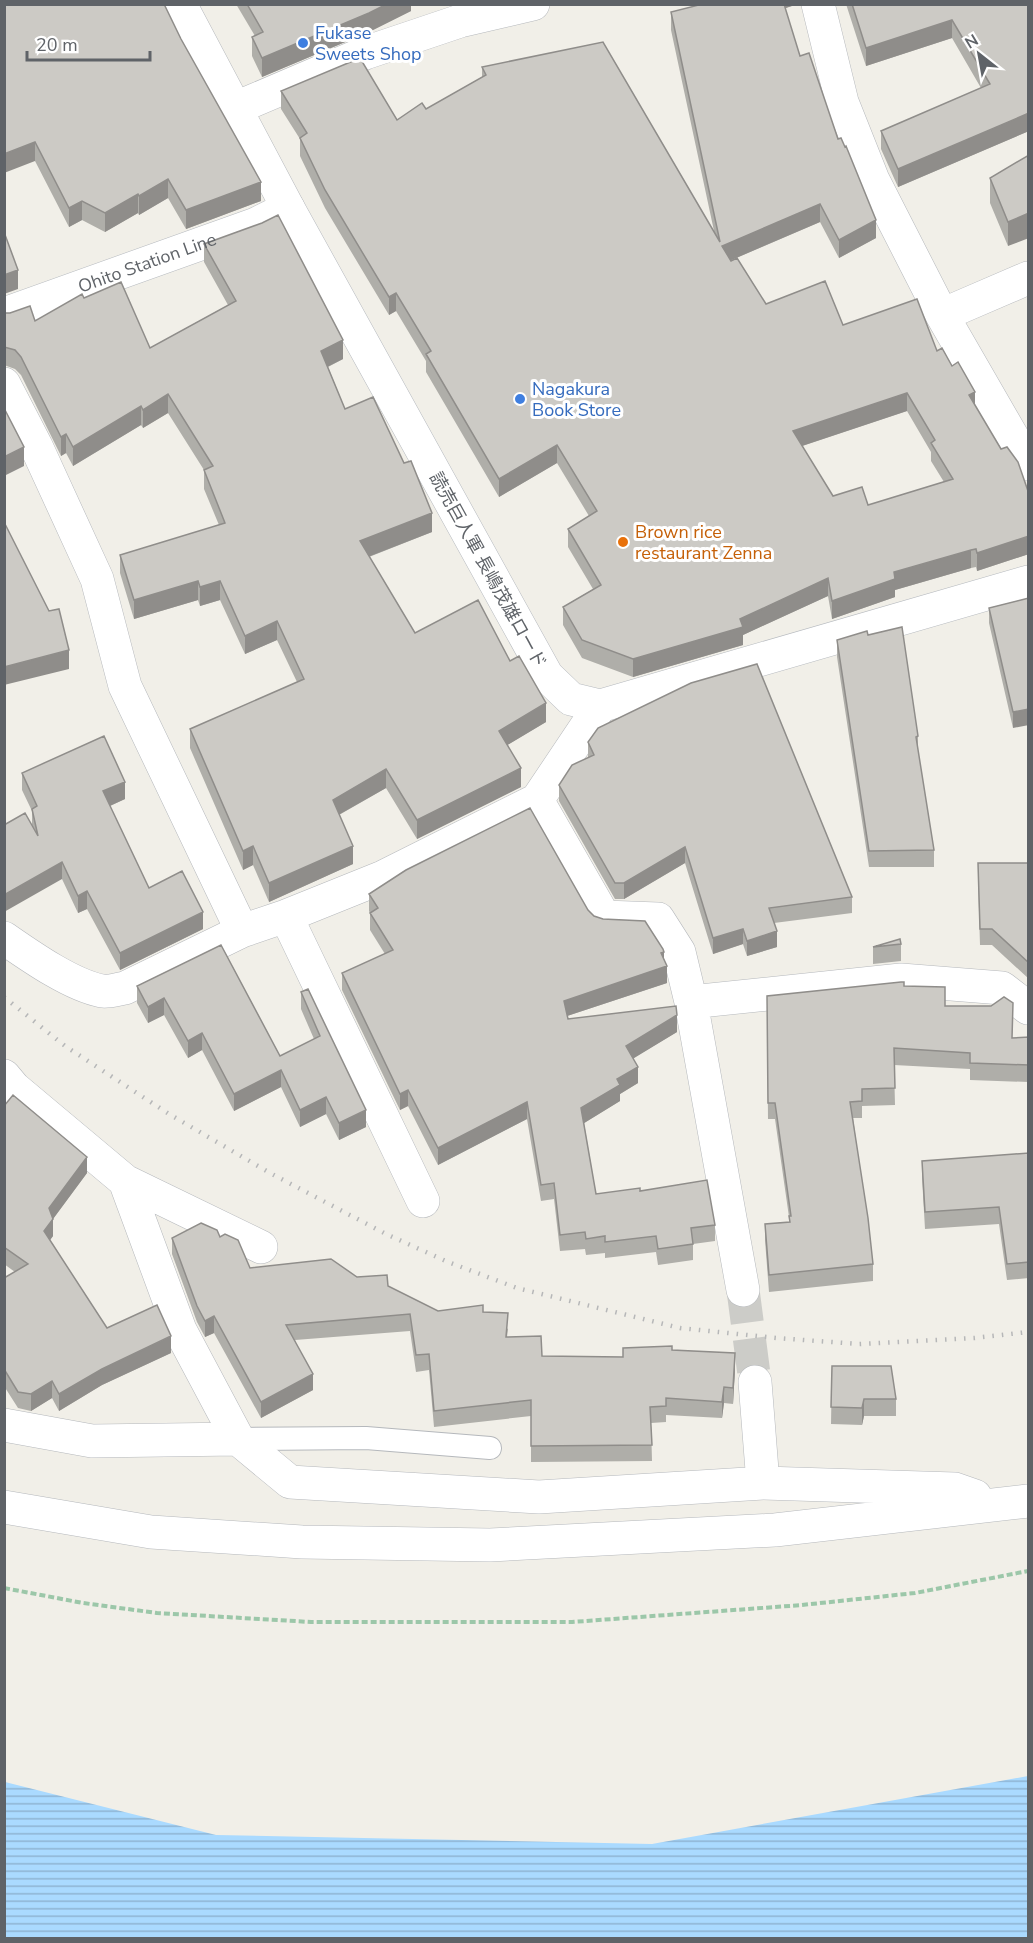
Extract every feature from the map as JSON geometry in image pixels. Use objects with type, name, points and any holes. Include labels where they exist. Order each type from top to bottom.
[{"type":"street","name":"読売巨人軍 長嶋茂雄ロード","points":[[180,4],[288,208],[547,676],[571,699],[600,706],[1029,582]]},
{"type":"street","points":[[236,108],[365,53],[460,21],[533,4]]},
{"type":"street","points":[[818,4],[842,102],[873,180],[942,315],[1029,464]]},
{"type":"street","name":"Ohito Station Line","points":[[4,314],[256,224],[288,208]]},
{"type":"street","points":[[942,315],[1029,278]]},
{"type":"street","points":[[4,384],[36,446],[97,579],[125,686],[242,931]]},
{"type":"street","points":[[4,938],[30,956],[81,984],[105,992],[125,988],[242,931],[383,877],[537,800],[600,706]]},
{"type":"street","points":[[537,800],[604,917],[658,920],[679,952],[691,1002],[743,1290]]},
{"type":"street","points":[[286,916],[423,1201]]},
{"type":"street","points":[[691,1002],[900,980],[1002,988],[1029,1008]]},
{"type":"street","points":[[8,1088],[125,1180],[261,1247]]},
{"type":"street","points":[[125,1180],[180,1330],[238,1439],[290,1482],[539,1497],[763,1483],[955,1489],[1014,1502]]},
{"type":"street","points":[[755,1382],[763,1483]]},
{"type":"street","points":[[4,1425],[92,1441],[238,1439]]},
{"type":"street","points":[[4,1507],[151,1532],[302,1542],[490,1545],[775,1530],[1014,1502]]},
{"type":"lane","points":[[238,1439],[366,1438],[490,1448]]},
{"type":"path","points":[[4,1588],[83,1603],[169,1614],[311,1622],[572,1622],[802,1605],[915,1593],[1029,1571]]},
{"type":"water","points":[[1028,1776],[1028,1938],[5,1938],[5,1782],[216,1835],[652,1844]]},
{"type":"building","points":[[4,4],[164,4],[181,39],[261,182],[186,210],[168,179],[105,213],[82,201],[69,208],[35,142],[4,154]]},
{"type":"building","points":[[247,4],[387,4],[262,58],[252,37],[263,32]]},
{"type":"building","points":[[784,4],[800,56],[809,53],[838,139],[841,138],[846,146],[876,220],[839,240],[820,204],[722,246],[731,261],[737,258],[766,304],[825,281],[843,325],[917,299],[937,351],[942,348],[952,366],[958,362],[975,392],[969,395],[1001,449],[1007,447],[1018,462],[1029,494],[1029,536],[977,553],[976,549],[971,550],[894,572],[895,579],[832,601],[828,578],[740,619],[743,627],[633,659],[582,640],[563,607],[601,585],[568,529],[597,511],[557,445],[499,479],[426,354],[431,351],[396,293],[389,297],[325,190],[300,138],[307,133],[281,91],[360,58],[397,120],[422,103],[426,109],[486,75],[482,67],[603,42],[720,242],[671,12],[699,5]],"holes":[[[907,393],[935,440],[931,443],[953,479],[868,505],[862,487],[833,496],[793,431]]]},
{"type":"building","points":[[852,4],[1029,4],[1029,113],[898,169],[881,131],[990,84],[952,20],[866,48]]},
{"type":"building","points":[[1029,155],[1029,213],[1008,222],[990,178]]},
{"type":"building","points":[[278,215],[343,340],[321,351],[345,409],[373,397],[404,463],[411,461],[432,513],[360,541],[415,633],[478,600],[510,661],[519,656],[546,703],[499,731],[521,768],[417,820],[386,769],[333,800],[353,846],[269,883],[253,846],[243,851],[190,729],[304,679],[277,621],[245,636],[220,581],[200,587],[198,581],[134,600],[120,555],[225,523],[204,470],[213,466],[168,394],[143,410],[141,406],[73,447],[66,434],[61,437],[21,357],[15,350],[4,347],[4,313],[30,306],[35,321],[82,294],[84,298],[121,282],[150,348],[236,301],[204,244]]},
{"type":"building","points":[[4,232],[18,270],[4,275]]},
{"type":"building","points":[[4,408],[24,447],[4,457]]},
{"type":"building","points":[[4,522],[49,611],[59,609],[69,650],[4,667]]},
{"type":"building","points":[[1029,598],[1029,709],[1013,712],[989,608]]},
{"type":"building","points":[[902,627],[934,850],[869,851],[837,640],[867,631],[868,635]]},
{"type":"building","points":[[757,664],[852,897],[769,908],[777,931],[747,941],[743,929],[713,938],[685,847],[624,883],[615,883],[559,785],[572,765],[594,755],[588,742],[598,728],[691,683]]},
{"type":"building","points":[[104,736],[125,782],[103,791],[149,888],[182,871],[203,912],[120,953],[87,891],[78,896],[62,862],[4,895],[4,825],[25,813],[38,836],[32,809],[37,806],[22,773]]},
{"type":"building","points":[[530,808],[588,910],[594,916],[603,919],[645,921],[663,949],[664,952],[661,953],[667,966],[564,1001],[568,1019],[676,1006],[677,1015],[626,1046],[638,1067],[617,1079],[620,1085],[581,1108],[596,1194],[640,1188],[640,1191],[707,1180],[715,1225],[691,1228],[693,1244],[658,1249],[656,1236],[605,1242],[605,1236],[586,1239],[585,1232],[560,1235],[554,1183],[541,1185],[527,1102],[438,1148],[408,1090],[400,1094],[342,973],[393,950],[370,913],[378,908],[369,894],[406,870]]},
{"type":"building","points":[[978,863],[1029,863],[1029,963],[992,929],[980,929]]},
{"type":"building","points":[[900,939],[901,944],[873,947]]},
{"type":"building","points":[[221,945],[280,1056],[320,1036],[301,992],[308,989],[366,1110],[339,1123],[326,1097],[300,1110],[281,1070],[234,1094],[202,1033],[188,1041],[164,998],[148,1007],[137,986]]},
{"type":"building","points":[[904,982],[904,986],[945,987],[945,1006],[991,1006],[1004,997],[1013,1003],[1012,1038],[1029,1037],[1029,1065],[970,1063],[970,1053],[894,1048],[895,1088],[862,1089],[862,1101],[850,1102],[873,1264],[769,1275],[765,1224],[790,1222],[789,1216],[791,1216],[775,1103],[768,1103],[767,996]]},
{"type":"building","points":[[13,1095],[87,1157],[49,1208],[53,1219],[44,1231],[107,1328],[157,1305],[171,1336],[102,1369],[59,1394],[52,1381],[31,1394],[18,1392],[4,1369],[4,1278],[28,1264],[4,1247],[4,1106]]},
{"type":"building","points":[[1029,1153],[1029,1262],[1007,1264],[999,1207],[925,1212],[922,1161]]},
{"type":"building","points":[[201,1223],[217,1230],[220,1237],[225,1234],[238,1240],[250,1268],[331,1259],[357,1277],[387,1275],[388,1286],[438,1311],[483,1305],[483,1312],[508,1313],[506,1337],[541,1336],[542,1356],[623,1357],[623,1348],[672,1346],[672,1350],[735,1353],[733,1388],[724,1387],[722,1402],[666,1398],[666,1406],[650,1407],[652,1445],[531,1446],[531,1400],[434,1411],[429,1354],[416,1355],[410,1314],[286,1325],[313,1374],[261,1402],[214,1316],[205,1321],[197,1306],[172,1238]]},
{"type":"building","points":[[832,1366],[891,1366],[896,1399],[864,1399],[862,1408],[831,1407]]},
{"type":"tunnel","points":[[743,1290],[755,1382]]},
{"type":"railway","points":[[4,997],[65,1046],[169,1114],[270,1173],[386,1234],[448,1262],[517,1288],[680,1328],[776,1338],[859,1344],[974,1338],[1028,1332]]},
{"type":"place","name":"Fukase Sweets Shop","points":[[303,43]]},
{"type":"place","name":"Nagakura Book Store","points":[[520,399]]},
{"type":"place","name":"Brown rice restaurant Zenna","points":[[623,542]]}]
